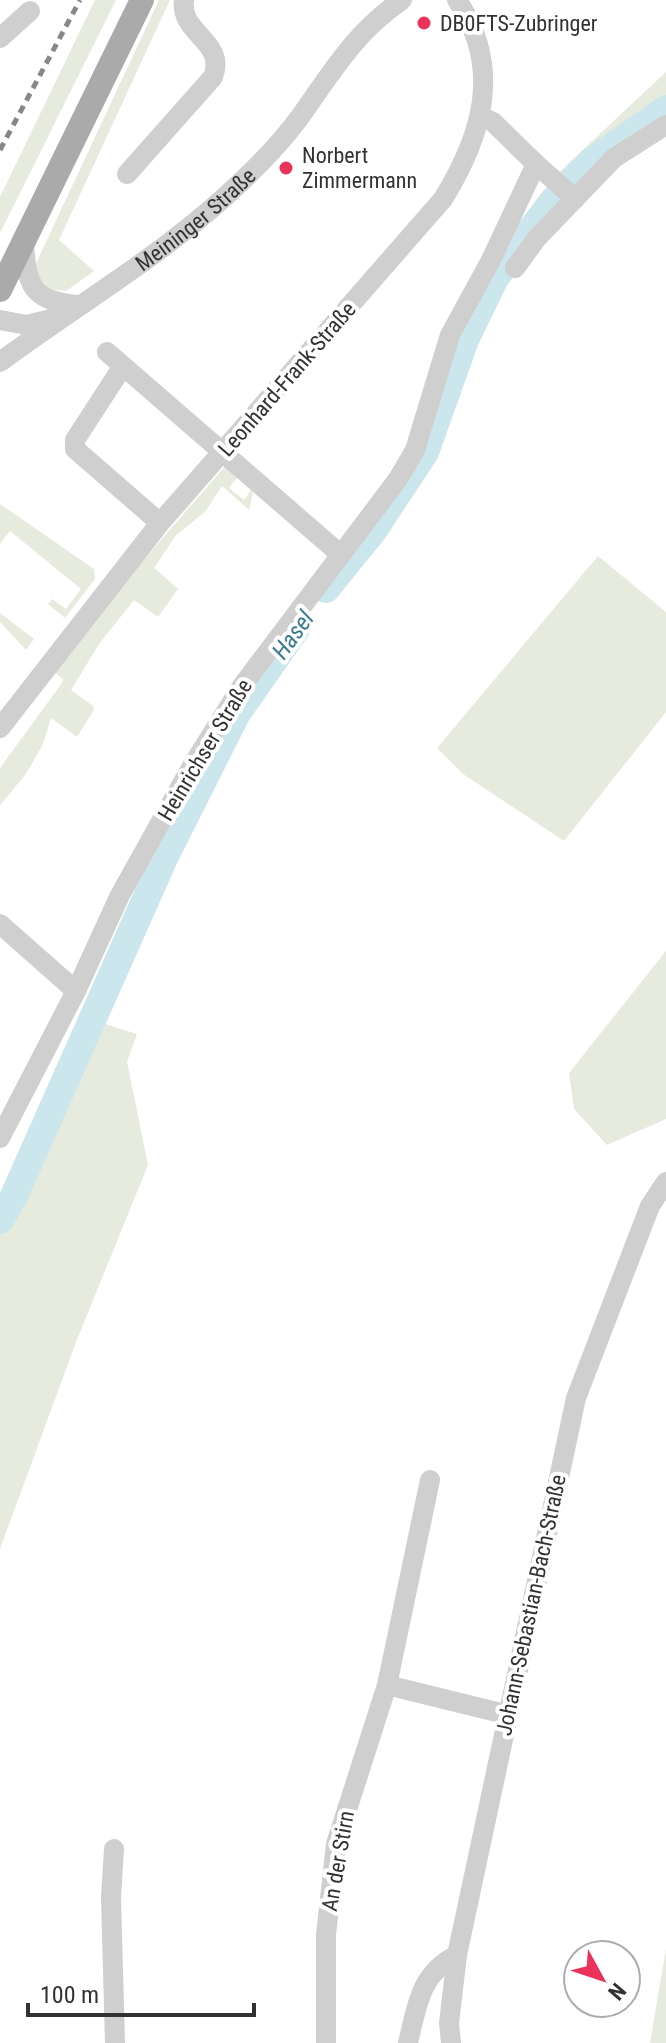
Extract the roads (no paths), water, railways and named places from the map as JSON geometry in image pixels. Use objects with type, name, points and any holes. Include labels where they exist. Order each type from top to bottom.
[{"type":"main road","points":[[0,290],[142,0]]},
{"type":"street","points":[[127,174],[213,77],[218,64],[215,54],[188,21],[184,0]]},
{"type":"street","name":"Meininger Straße","points":[[0,362],[135,268],[240,183],[300,118],[349,45],[376,18],[402,0]]},
{"type":"street","name":"Leonhard-Frank-Straße","points":[[0,728],[160,523],[437,208],[466,163],[480,116],[481,64],[457,0]]},
{"type":"street","points":[[0,38],[30,11]]},
{"type":"street","points":[[480,116],[493,122],[575,199]]},
{"type":"street","points":[[515,268],[614,158],[666,125]]},
{"type":"street","name":"Heinrichser Straße","points":[[0,1138],[76,991],[120,895],[192,766],[242,686],[398,479],[415,450],[450,335],[491,260],[536,164]]},
{"type":"street","points":[[24,244],[26,272],[34,289],[72,310]]},
{"type":"street","name":"Meininger Straße","points":[[0,320],[27,325],[72,310]]},
{"type":"street","points":[[107,352],[340,554]]},
{"type":"street","points":[[123,366],[75,440],[75,449],[160,523]]},
{"type":"street","points":[[0,924],[76,991]]},
{"type":"street","name":"Johann-Sebastian-Bach-Straße","points":[[451,2043],[449,2023],[457,1955],[576,1398],[650,1206],[666,1182]]},
{"type":"street","name":"An der Stirn","points":[[326,2043],[326,1935],[336,1844],[387,1685],[430,1480]]},
{"type":"street","points":[[387,1685],[509,1715]]},
{"type":"street","points":[[114,1849],[111,1897],[115,2043]]},
{"type":"street","points":[[408,2043],[423,1985],[429,1974],[457,1955]]},
{"type":"waterway","name":"Hasel","points":[[326,589],[373,531],[425,452],[465,340],[495,278],[553,201],[592,161],[666,109]]},
{"type":"waterway","name":"Hasel","points":[[0,1220],[14,1196],[164,858],[237,713],[296,629]]},
{"type":"railway","points":[[0,150],[80,0]]},
{"type":"place","name":"DB0FTS-Zubringer","points":[[424,23]]},
{"type":"place","name":"Norbert Zimmermann","points":[[286,168]]}]
